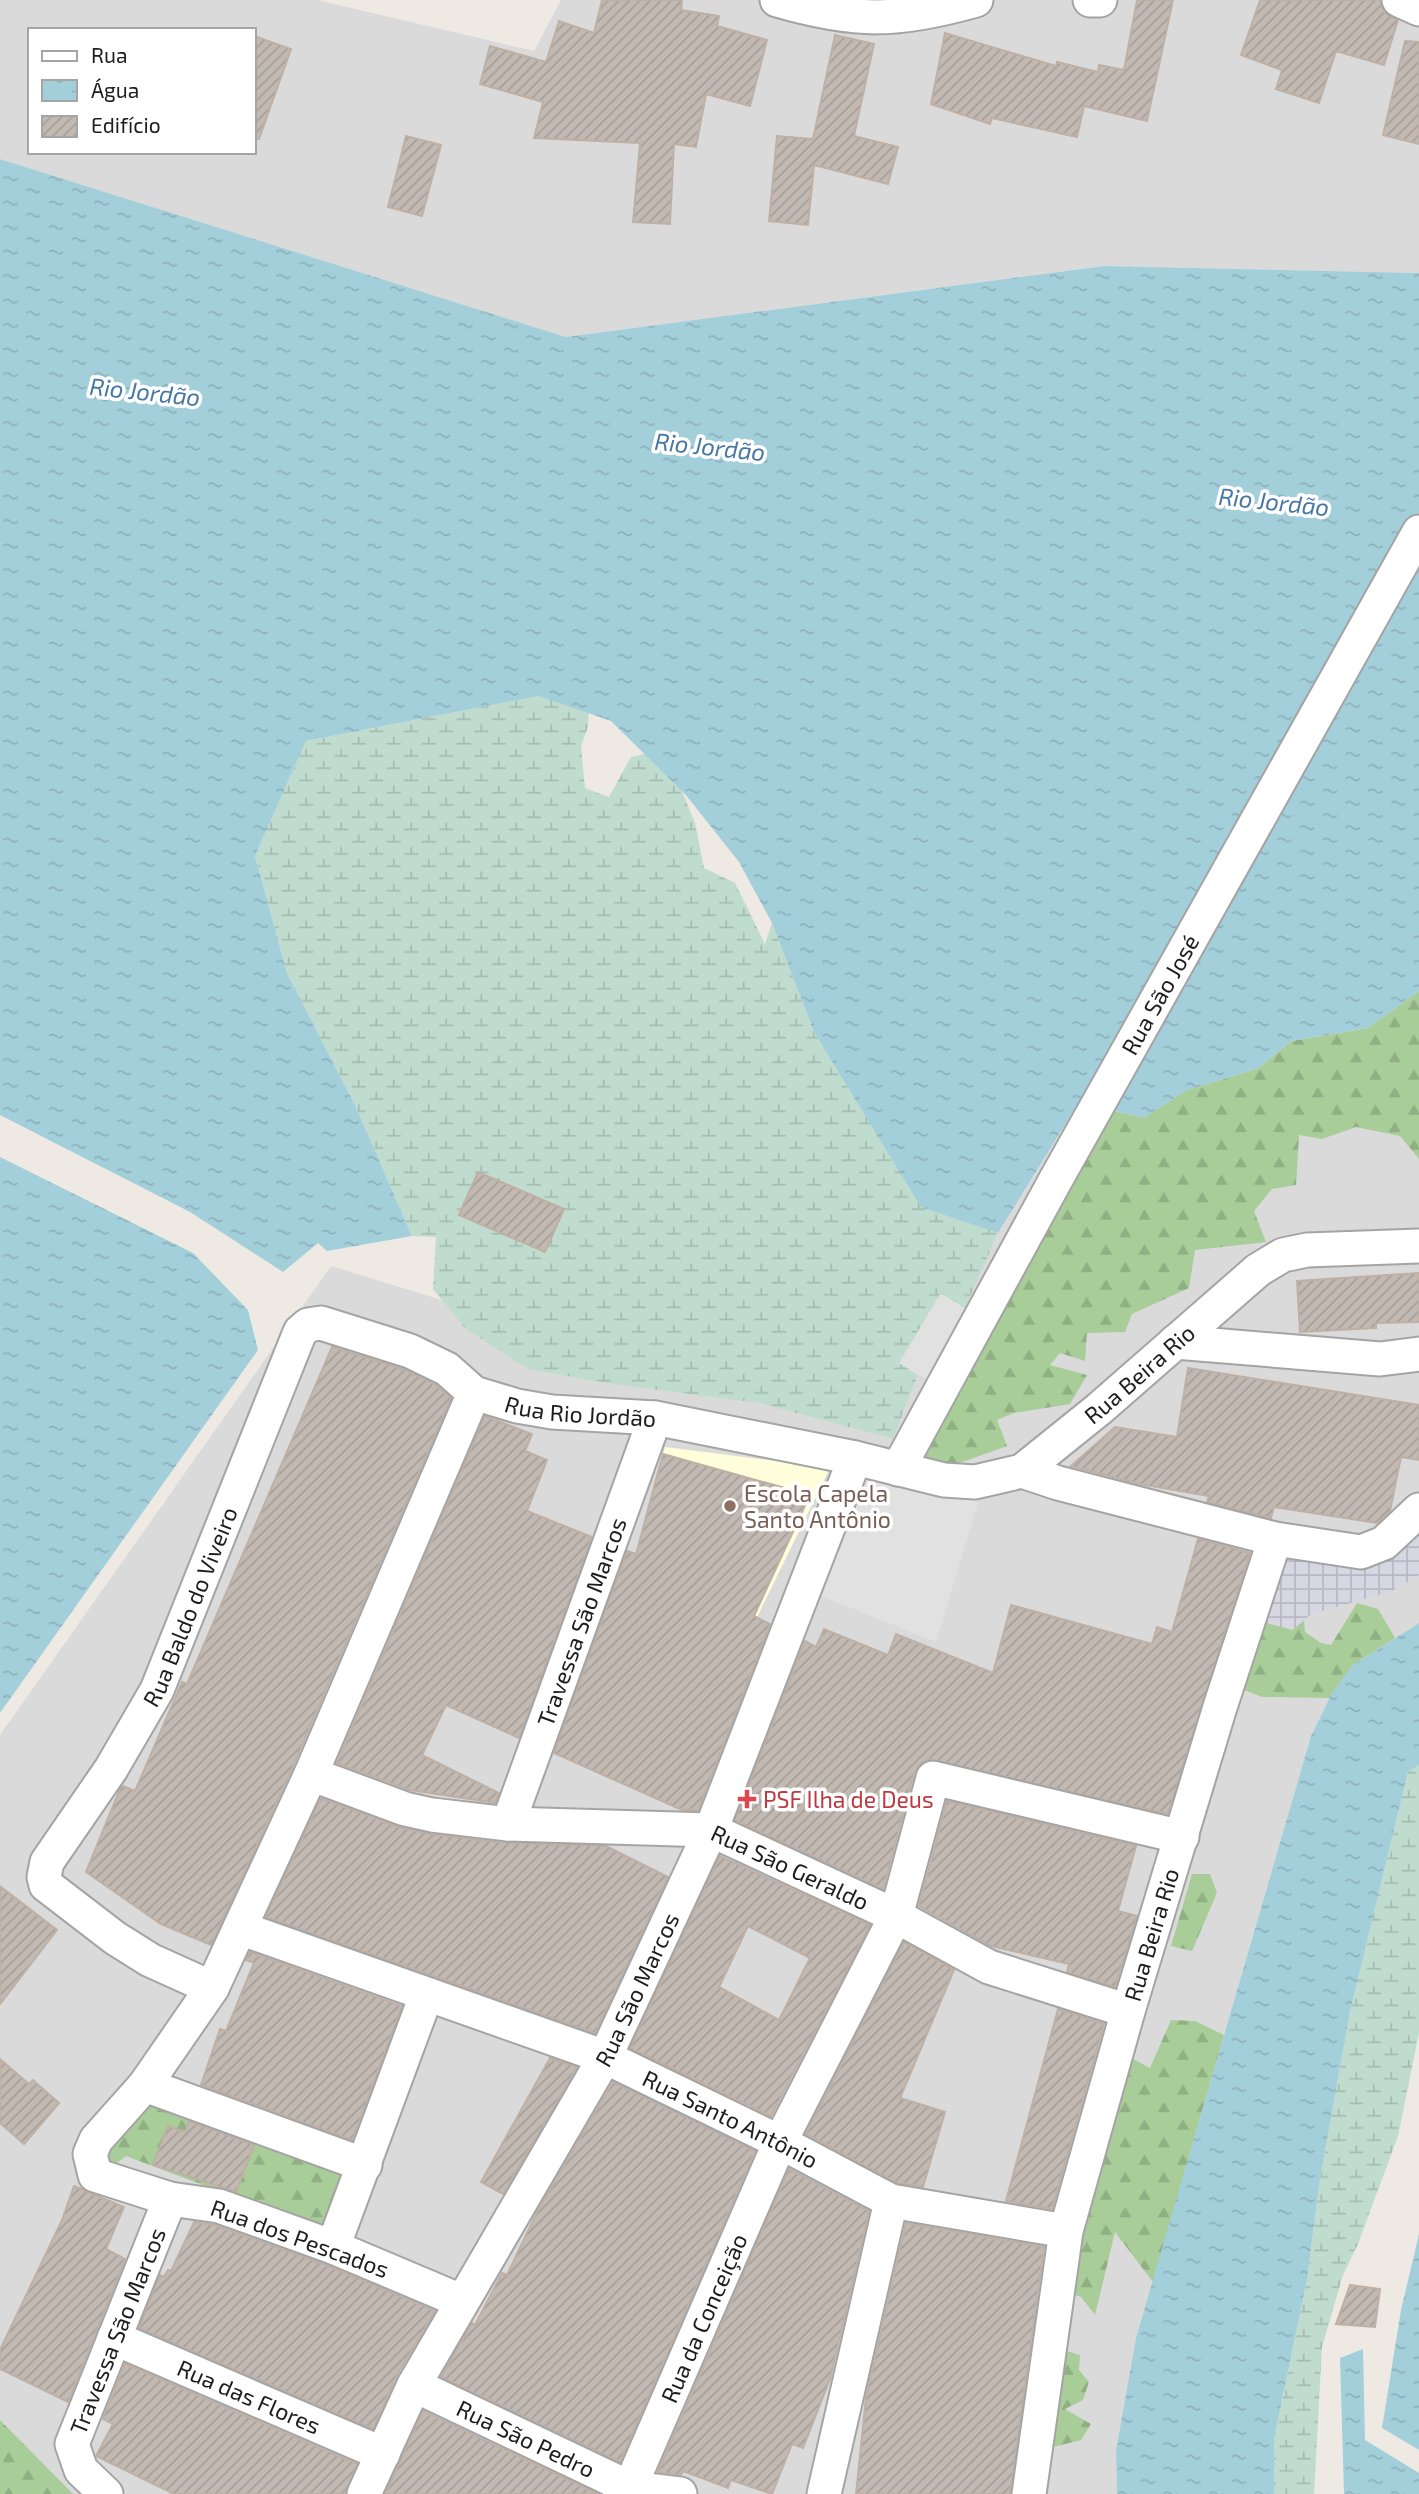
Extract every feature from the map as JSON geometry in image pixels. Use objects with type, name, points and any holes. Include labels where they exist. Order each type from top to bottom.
[{"type":"street","points":[[777,0],[825,14],[873,19],[926,14],[976,0]]},
{"type":"street","points":[[1090,0],[1100,0]]},
{"type":"street","points":[[1399,0],[1419,9]]},
{"type":"street","name":"Rua São José","points":[[901,1464],[1055,1181],[1419,533]]},
{"type":"street","name":"Rua Beira Rio","points":[[855,1458],[901,1464],[944,1480],[975,1482],[1022,1471],[1099,1409],[1258,1270],[1283,1255],[1307,1250],[1419,1245]]},
{"type":"street","name":"Rua Rio Jordão","points":[[321,1323],[410,1351],[447,1369],[474,1393],[552,1412],[655,1418],[855,1458]]},
{"type":"street","name":"Rua Baldo do Viveiro","points":[[212,1988],[150,1960],[115,1938],[46,1885],[44,1877],[47,1862],[111,1769],[157,1690],[300,1332],[308,1325],[321,1323]]},
{"type":"street","points":[[1175,1342],[1380,1359],[1419,1354]]},
{"type":"street","points":[[365,2165],[145,2085],[212,1988],[311,1774],[474,1393]]},
{"type":"street","name":"Travessa São Marcos","points":[[508,1824],[655,1418]]},
{"type":"street","name":"Rua São Marcos","points":[[364,2494],[414,2385],[605,2057],[711,1830],[855,1458]]},
{"type":"street","points":[[1022,1471],[1058,1483],[1275,1539],[1361,1552],[1384,1543],[1419,1510]]},
{"type":"street","name":"Rua Beira Rio","points":[[1029,2494],[1066,2231],[1128,2011],[1220,1707],[1275,1539]]},
{"type":"street","name":"Rua São Geraldo","points":[[311,1774],[405,1809],[508,1824],[711,1830],[896,1916],[989,1967],[1128,2011]]},
{"type":"street","name":"Rua da Conceição","points":[[628,2491],[780,2142],[896,1916],[933,1778],[1182,1837]]},
{"type":"street","name":"Rua Santo Antônio","points":[[240,1928],[426,1996],[605,2057],[780,2142],[891,2201],[1066,2231]]},
{"type":"street","points":[[333,2247],[426,1996]]},
{"type":"street","name":"Rua dos Pescados","points":[[145,2085],[96,2140],[90,2154],[95,2175],[170,2199],[219,2206],[333,2247],[461,2301]]},
{"type":"street","name":"Travessa São Marcos","points":[[106,2494],[81,2470],[72,2444],[170,2199]]},
{"type":"street","points":[[824,2494],[891,2201]]},
{"type":"street","name":"Rua das Flores","points":[[114,2338],[383,2454]]},
{"type":"street","name":"Rua São Pedro","points":[[414,2385],[628,2491],[680,2494]]},
{"type":"shaded area","points":[[0,0],[317,0],[534,51],[561,0],[1419,0],[1419,273],[1104,266],[566,337],[0,159]]},
{"type":"shaded area","points":[[1419,991],[1419,1623],[1353,1665],[1332,1693],[1311,1736],[1136,2338],[1116,2450],[1117,2494],[72,2494],[0,2422],[0,1735],[331,1266],[893,1439],[918,1375],[998,1233],[1079,1102],[1368,1028]]},
{"type":"shaded area","points":[[940,1294],[981,1318],[942,1389],[899,1363]]},
{"type":"shaded area","name":"Escola Capela Santo Antônio","points":[[665,1447],[830,1468],[757,1617],[638,1544]]},
{"type":"shaded area","points":[[859,1467],[964,1490],[978,1503],[936,1642],[809,1591]]},
{"type":"shaded area","points":[[1419,1523],[1419,1575],[1390,1592],[1311,1614],[1293,1630],[1266,1623],[1287,1556]]},
{"type":"green space","points":[[575,689],[590,695],[588,727],[581,746],[585,788],[609,797],[631,757],[665,749],[695,823],[704,868],[735,883],[765,944],[772,923],[814,1032],[921,1206],[998,1233],[965,1308],[941,1294],[900,1363],[918,1375],[893,1439],[759,1403],[613,1384],[528,1369],[465,1328],[433,1289],[436,1237],[412,1236],[356,1107],[287,973],[255,856],[306,741]]},
{"type":"green space","points":[[1419,991],[1419,1159],[1400,1136],[1356,1127],[1322,1139],[1299,1135],[1296,1185],[1272,1189],[1254,1211],[1266,1242],[1195,1250],[1189,1288],[1132,1314],[1125,1332],[1087,1333],[1085,1361],[1060,1353],[1050,1365],[1087,1375],[1070,1404],[1014,1413],[997,1420],[1007,1446],[957,1464],[912,1462],[1106,1109],[1144,1118],[1185,1091],[1259,1068],[1291,1041],[1368,1028]]},
{"type":"green space","points":[[1268,1584],[1302,1595],[1305,1632],[1321,1643],[1331,1645],[1357,1603],[1378,1609],[1395,1638],[1353,1665],[1330,1698],[1262,1697],[1237,1687]]},
{"type":"green space","points":[[1419,1765],[1419,2033],[1398,2136],[1358,2244],[1343,2275],[1322,2347],[1314,2494],[1274,2494],[1274,2439],[1307,2280],[1320,2179],[1350,2012],[1408,1772]]},
{"type":"green space","points":[[1192,1874],[1210,1874],[1217,1893],[1192,1951],[1171,1946]]},
{"type":"green space","points":[[1171,2020],[1195,2021],[1224,2035],[1153,2282],[1115,2232],[1095,2315],[1081,2297],[1066,2292],[1124,2054],[1150,2068]]},
{"type":"green space","points":[[146,2091],[347,2166],[323,2239],[237,2198],[126,2156],[110,2168],[106,2141]]},
{"type":"green space","points":[[1056,2348],[1080,2355],[1079,2370],[1089,2382],[1083,2400],[1065,2409],[1091,2424],[1081,2440],[1042,2450]]},
{"type":"green space","points":[[0,2420],[73,2494],[0,2494]]},
{"type":"water","name":"Rio Jordão","points":[[0,159],[566,337],[1104,266],[1419,273],[1419,991],[1368,1028],[1291,1041],[1259,1068],[1185,1091],[1144,1118],[1079,1102],[998,1233],[921,1207],[814,1032],[772,923],[739,862],[685,794],[611,721],[539,696],[306,741],[255,856],[287,973],[356,1107],[412,1236],[327,1251],[318,1243],[283,1272],[190,1212],[0,1115]]},
{"type":"water","points":[[0,1157],[193,1253],[248,1310],[258,1350],[0,1713]]},
{"type":"water","points":[[1419,1623],[1419,1765],[1408,1772],[1350,2012],[1320,2179],[1307,2280],[1274,2439],[1274,2494],[1117,2494],[1116,2450],[1136,2338],[1311,1736],[1332,1693],[1353,1665]]},
{"type":"water","points":[[1419,2234],[1419,2450],[1382,2428],[1401,2310]]},
{"type":"water","points":[[1363,2349],[1365,2440],[1419,2473],[1419,2494],[1344,2494],[1340,2358]]},
{"type":"building","points":[[602,0],[682,0],[681,10],[719,16],[717,26],[767,40],[750,106],[706,94],[696,147],[674,144],[670,224],[633,222],[640,143],[534,138],[543,102],[480,84],[490,46],[546,62],[559,21],[594,33]]},
{"type":"building","points":[[1137,0],[1173,0],[1147,121],[1084,106],[1077,137],[992,118],[990,124],[931,104],[945,33],[1056,66],[1057,62],[1098,72],[1099,65],[1124,70]]},
{"type":"building","points":[[1260,0],[1380,0],[1384,12],[1398,20],[1384,65],[1336,51],[1319,103],[1276,89],[1282,70],[1241,55]]},
{"type":"building","points":[[835,35],[874,44],[854,136],[898,147],[888,184],[814,165],[808,225],[769,221],[777,136],[813,139]]},
{"type":"building","points":[[256,37],[291,49],[259,139],[256,139]]},
{"type":"building","points":[[1405,41],[1419,42],[1419,144],[1383,135]]},
{"type":"building","points":[[406,136],[441,145],[422,216],[388,207]]},
{"type":"building","points":[[478,1172],[564,1209],[545,1252],[459,1215]]},
{"type":"building","points":[[1419,1273],[1419,1322],[1376,1323],[1376,1328],[1300,1332],[1297,1281]]},
{"type":"building","points":[[332,1347],[403,1369],[436,1385],[451,1398],[293,1766],[211,1945],[161,1924],[86,1872],[120,1789],[123,1786],[135,1791],[182,1682],[187,1684]]},
{"type":"building","points":[[1188,1368],[1419,1405],[1419,1460],[1401,1457],[1390,1511],[1377,1523],[1274,1507],[1271,1518],[1207,1502],[1209,1496],[1140,1484],[1071,1466],[1115,1427],[1177,1437]]},
{"type":"building","points":[[485,1416],[532,1434],[525,1451],[547,1460],[527,1511],[592,1537],[519,1738],[446,1705],[422,1755],[499,1793],[495,1803],[410,1790],[337,1763]]},
{"type":"building","points":[[663,1454],[810,1495],[754,1616],[770,1624],[698,1810],[682,1810],[554,1753],[627,1551],[636,1554]]},
{"type":"building","points":[[1198,1539],[1250,1553],[1168,1814],[928,1759],[920,1764],[914,1773],[883,1889],[735,1820],[805,1641],[816,1647],[824,1629],[888,1655],[896,1634],[993,1673],[1011,1605],[1152,1644],[1157,1627],[1172,1632]]},
{"type":"building","points":[[321,1798],[398,1827],[430,1834],[507,1843],[606,1846],[668,1877],[595,2033],[266,1917]]},
{"type":"building","points":[[947,1801],[1136,1846],[1118,1911],[1137,1916],[1115,1987],[1067,1972],[1069,1964],[991,1946],[919,1906]]},
{"type":"building","points":[[720,1856],[870,1925],[771,2116],[630,2048]],"holes":[[[748,1926],[810,1958],[779,2020],[719,1987]]]},
{"type":"building","points":[[0,1886],[57,1930],[0,2004]]},
{"type":"building","points":[[904,1942],[954,1970],[900,2098],[945,2112],[923,2187],[897,2183],[806,2134]]},
{"type":"building","points":[[250,1952],[402,2006],[352,2140],[201,2085],[220,2029],[226,2031],[254,1963],[246,1960]]},
{"type":"building","points":[[1058,2009],[1104,2024],[1052,2209],[1006,2201]]},
{"type":"building","points":[[550,2058],[577,2067],[503,2194],[481,2182]]},
{"type":"building","points":[[0,2059],[29,2084],[33,2080],[59,2103],[24,2144],[0,2123]]},
{"type":"building","points":[[613,2082],[755,2151],[620,2462],[441,2377],[472,2323],[475,2325],[502,2273],[507,2275],[536,2214]]},
{"type":"building","points":[[189,2121],[254,2145],[236,2192],[153,2165],[168,2126],[185,2132]]},
{"type":"building","points":[[789,2169],[869,2211],[830,2379],[803,2448],[792,2444],[772,2494],[731,2480],[728,2488],[683,2471],[681,2475],[658,2472]]},
{"type":"building","points":[[74,2186],[124,2207],[106,2249],[125,2259],[68,2402],[0,2369],[0,2350],[62,2220]]},
{"type":"building","points":[[194,2222],[214,2225],[326,2265],[435,2311],[397,2375],[373,2429],[139,2328],[160,2275],[164,2277],[168,2270],[171,2271]]},
{"type":"building","points":[[906,2223],[1044,2247],[1010,2494],[856,2494],[866,2398]]},
{"type":"building","points":[[1350,2285],[1380,2289],[1375,2327],[1336,2324]]},
{"type":"building","points":[[125,2364],[357,2464],[345,2494],[174,2494],[96,2456],[113,2424],[103,2419]]},
{"type":"building","points":[[423,2411],[598,2494],[385,2494]]},
{"type":"place","name":"Escola Capela Santo Antônio","points":[[730,1506]]},
{"type":"place","name":"PSF Ilha de Deus","points":[[747,1799]]}]
